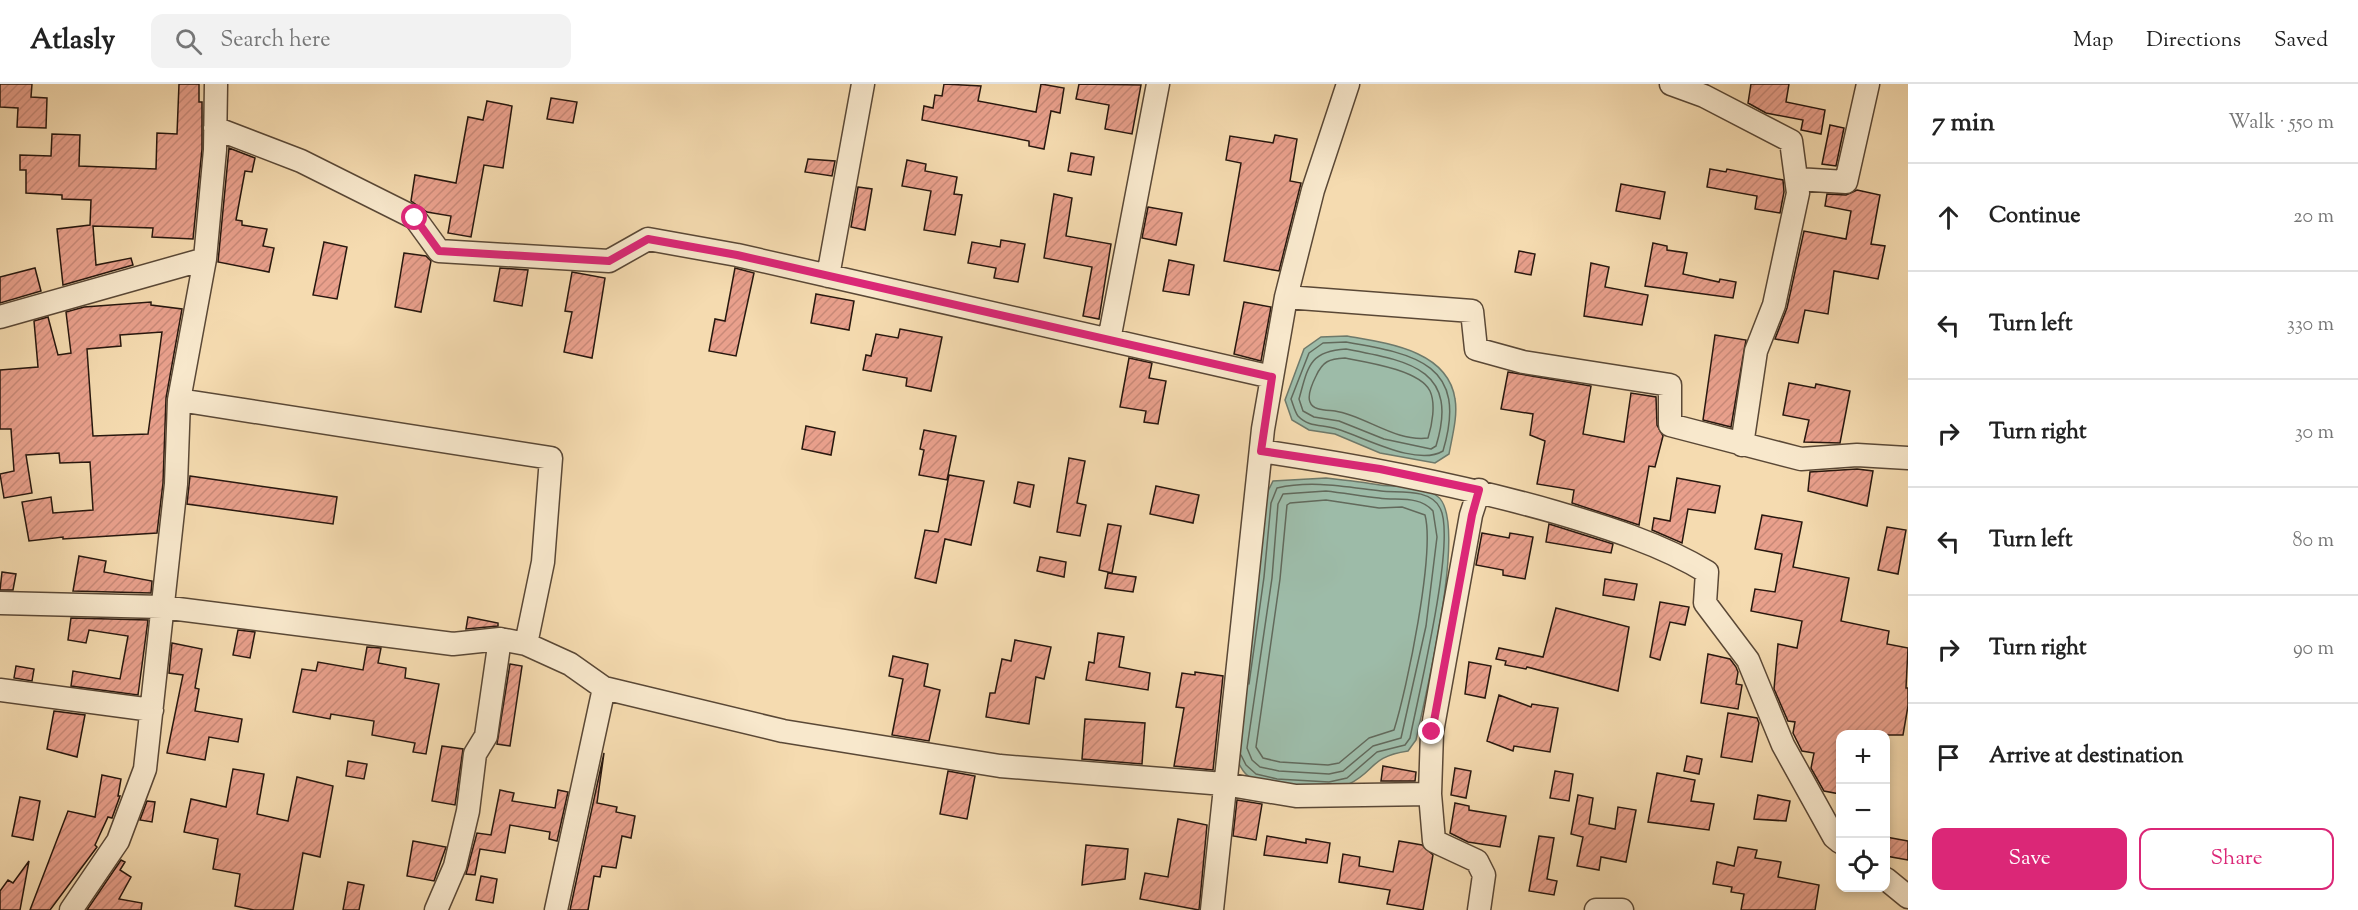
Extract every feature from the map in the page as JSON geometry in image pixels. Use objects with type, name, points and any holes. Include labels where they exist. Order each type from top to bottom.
[{"type":"street","points":[[71,910],[118,841],[145,769],[176,484],[179,400],[206,259],[216,84]]},
{"type":"street","points":[[828,276],[863,84]]},
{"type":"street","points":[[1109,340],[1158,84]]},
{"type":"street","points":[[1212,910],[1261,451],[1272,377],[1287,297],[1313,190],[1348,84]]},
{"type":"street","points":[[1671,84],[1704,96],[1791,141],[1798,193],[1790,241],[1774,305],[1756,351],[1742,445]]},
{"type":"street","points":[[1796,179],[1846,182],[1868,84]]},
{"type":"street","points":[[215,128],[301,161],[415,218],[439,251],[609,261],[648,239],[828,276],[1272,377]]},
{"type":"street","points":[[0,317],[206,259]]},
{"type":"street","points":[[1287,297],[1472,311],[1476,349],[1523,362],[1670,385],[1670,425],[1800,459],[1857,455],[1908,458]]},
{"type":"street","points":[[179,400],[551,458],[543,562],[526,644]]},
{"type":"street","points":[[1261,451],[1380,469],[1479,490],[1603,526],[1691,562],[1707,572],[1705,603],[1748,660],[1783,745],[1836,839]]},
{"type":"street","points":[[1479,490],[1472,515],[1432,732],[1430,794],[1434,841],[1477,861],[1484,875],[1485,909]]},
{"type":"street","points":[[0,603],[162,607],[453,644],[500,639],[526,644],[570,664],[604,688],[783,731],[1000,766],[1224,784],[1296,796],[1430,794]]},
{"type":"street","points":[[436,910],[455,866],[468,811],[475,754],[486,736],[500,639]]},
{"type":"street","points":[[556,910],[604,688]]},
{"type":"street","points":[[0,690],[152,710]]},
{"type":"street","points":[[1890,882],[1908,897]]},
{"type":"street","points":[[1596,910],[1622,910]]},
{"type":"water","points":[[1347,336],[1396,346],[1428,359],[1441,369],[1450,383],[1456,406],[1449,454],[1435,463],[1380,453],[1335,434],[1309,430],[1292,420],[1285,400],[1304,349],[1321,337]]},
{"type":"water","points":[[1326,478],[1423,489],[1437,496],[1446,511],[1449,538],[1442,612],[1416,740],[1408,751],[1386,757],[1349,784],[1316,788],[1261,782],[1247,775],[1236,758],[1267,493],[1273,481]]},
{"type":"building","points":[[0,84],[32,84],[31,97],[47,98],[46,128],[17,127],[18,108],[0,107]]},
{"type":"building","points":[[179,84],[199,84],[199,102],[202,102],[202,149],[193,239],[152,237],[153,228],[93,226],[96,265],[131,258],[133,265],[63,285],[57,229],[90,225],[91,200],[62,199],[62,195],[26,193],[26,170],[20,170],[20,155],[51,156],[52,134],[80,135],[79,166],[156,169],[157,133],[177,134]]},
{"type":"building","points":[[944,84],[981,86],[978,101],[1036,112],[1041,84],[1064,88],[1060,113],[1051,111],[1044,149],[1029,146],[1029,141],[922,120],[924,106],[933,108],[935,95],[942,96]]},
{"type":"building","points":[[1079,84],[1141,85],[1132,134],[1105,129],[1109,105],[1076,99]]},
{"type":"building","points":[[1751,84],[1789,84],[1786,102],[1825,110],[1821,134],[1801,130],[1803,120],[1766,113],[1748,103]]},
{"type":"building","points":[[551,98],[577,102],[573,123],[547,119]]},
{"type":"building","points":[[487,101],[512,106],[503,168],[484,165],[471,237],[448,233],[451,216],[427,212],[411,201],[415,175],[456,183],[468,117],[483,120]]},
{"type":"building","points":[[1830,125],[1844,128],[1836,166],[1822,164]]},
{"type":"building","points":[[1275,135],[1297,139],[1290,181],[1301,183],[1279,271],[1224,261],[1241,163],[1226,160],[1230,136],[1273,143]]},
{"type":"building","points":[[229,148],[255,158],[252,172],[245,171],[236,220],[242,221],[242,225],[267,229],[263,246],[274,248],[269,272],[218,262]]},
{"type":"building","points":[[1071,153],[1094,157],[1091,175],[1068,171]]},
{"type":"building","points":[[808,159],[835,161],[832,176],[805,172]]},
{"type":"building","points":[[907,160],[926,164],[925,171],[957,177],[954,194],[962,195],[955,235],[924,230],[931,191],[902,186]]},
{"type":"building","points":[[1710,169],[1726,172],[1727,169],[1783,180],[1784,192],[1780,213],[1755,209],[1757,196],[1707,187]]},
{"type":"building","points":[[1621,184],[1665,192],[1660,219],[1616,211]]},
{"type":"building","points":[[858,187],[872,189],[865,230],[851,227]]},
{"type":"building","points":[[1857,190],[1880,195],[1871,244],[1885,246],[1878,279],[1834,271],[1828,314],[1805,310],[1798,343],[1775,339],[1787,308],[1804,231],[1846,239],[1851,211],[1825,206],[1827,194],[1846,195]]},
{"type":"building","points":[[1054,194],[1072,198],[1066,236],[1111,244],[1099,319],[1083,316],[1092,267],[1044,258]]},
{"type":"building","points":[[1148,207],[1182,213],[1176,245],[1142,238]]},
{"type":"building","points":[[1001,240],[1025,244],[1018,282],[994,278],[996,268],[968,263],[972,242],[1000,247]]},
{"type":"building","points":[[324,242],[347,247],[337,299],[313,295]]},
{"type":"building","points":[[1653,243],[1667,246],[1667,250],[1687,253],[1683,274],[1719,282],[1720,279],[1736,282],[1733,298],[1645,286]]},
{"type":"building","points":[[1519,251],[1535,254],[1531,275],[1515,272]]},
{"type":"building","points":[[404,253],[426,256],[431,261],[421,312],[395,307]]},
{"type":"building","points":[[1169,260],[1194,265],[1189,295],[1163,291]]},
{"type":"building","points":[[1591,263],[1609,267],[1605,287],[1648,295],[1642,325],[1584,316]]},
{"type":"building","points":[[35,268],[41,291],[0,303],[0,277]]},
{"type":"building","points":[[500,268],[528,270],[522,306],[494,301]]},
{"type":"building","points":[[735,268],[754,273],[736,356],[709,351],[715,319],[725,321]]},
{"type":"building","points":[[572,272],[605,278],[592,358],[564,352],[572,312],[565,311]]},
{"type":"building","points":[[816,294],[854,301],[849,330],[811,323]]},
{"type":"building","points":[[151,302],[151,305],[182,309],[166,398],[163,483],[157,533],[63,539],[63,537],[29,541],[22,502],[51,497],[53,513],[93,510],[90,462],[60,463],[59,453],[26,455],[32,493],[4,498],[0,474],[14,471],[11,429],[0,429],[0,370],[38,367],[34,321],[48,317],[58,355],[71,353],[66,312],[84,307]],"holes":[[[162,332],[148,434],[93,436],[87,349],[121,346],[120,335]]]},
{"type":"building","points":[[1244,302],[1271,307],[1261,361],[1234,354]]},
{"type":"building","points":[[900,329],[942,337],[931,391],[906,386],[907,378],[863,370],[866,355],[871,356],[876,334],[898,338]]},
{"type":"building","points":[[1715,335],[1746,340],[1731,427],[1703,420]]},
{"type":"building","points":[[1129,358],[1152,363],[1149,378],[1166,381],[1158,424],[1144,422],[1146,411],[1120,407]]},
{"type":"building","points":[[1508,372],[1591,386],[1583,434],[1624,442],[1631,393],[1656,397],[1657,425],[1663,436],[1655,467],[1649,466],[1639,525],[1572,503],[1574,490],[1537,484],[1545,441],[1530,435],[1533,414],[1501,409]]},
{"type":"building","points":[[1789,383],[1815,388],[1816,384],[1850,391],[1840,443],[1804,442],[1809,420],[1783,415]]},
{"type":"building","points":[[806,426],[835,432],[831,455],[802,449]]},
{"type":"building","points":[[924,430],[956,436],[947,480],[919,475],[924,450],[920,449]]},
{"type":"building","points":[[1069,458],[1085,461],[1077,503],[1086,505],[1080,536],[1057,532]]},
{"type":"building","points":[[1857,469],[1873,471],[1867,506],[1808,491],[1810,472]]},
{"type":"building","points":[[949,475],[984,481],[971,545],[945,539],[936,583],[915,578],[925,530],[938,532]]},
{"type":"building","points":[[190,476],[337,497],[333,524],[187,504]]},
{"type":"building","points":[[1677,478],[1720,486],[1715,513],[1688,509],[1682,543],[1652,530],[1654,518],[1670,521]]},
{"type":"building","points":[[1018,482],[1034,485],[1030,507],[1014,503]]},
{"type":"building","points":[[1156,486],[1199,495],[1193,523],[1150,514]]},
{"type":"building","points":[[1762,515],[1802,522],[1793,567],[1849,578],[1841,621],[1889,631],[1887,644],[1908,648],[1906,688],[1908,688],[1908,706],[1903,735],[1890,735],[1890,730],[1836,730],[1836,793],[1824,791],[1811,768],[1814,753],[1802,751],[1793,733],[1795,722],[1788,721],[1774,689],[1778,644],[1797,648],[1802,621],[1751,611],[1755,589],[1775,592],[1782,554],[1755,549]]},
{"type":"building","points":[[1108,524],[1121,526],[1112,573],[1099,570]]},
{"type":"building","points":[[1549,524],[1613,544],[1611,553],[1546,542]]},
{"type":"building","points":[[1887,527],[1906,530],[1898,574],[1878,570]]},
{"type":"building","points":[[1482,533],[1509,538],[1510,533],[1533,537],[1525,579],[1503,575],[1503,570],[1476,565]]},
{"type":"building","points":[[79,556],[106,561],[104,572],[152,581],[151,593],[73,591]]},
{"type":"building","points":[[1040,557],[1066,562],[1064,577],[1037,571]]},
{"type":"building","points":[[2,572],[16,574],[13,590],[0,590]]},
{"type":"building","points":[[1108,573],[1136,577],[1133,592],[1105,588]]},
{"type":"building","points":[[1605,579],[1637,584],[1634,600],[1603,595]]},
{"type":"building","points":[[1660,602],[1689,607],[1685,625],[1670,622],[1660,660],[1650,657]]},
{"type":"building","points":[[1556,608],[1629,627],[1618,691],[1527,667],[1526,669],[1505,665],[1506,661],[1496,659],[1499,648],[1543,657]]},
{"type":"building","points":[[468,617],[498,623],[498,626],[466,629]]},
{"type":"building","points":[[71,618],[148,620],[138,695],[71,686],[73,671],[120,679],[128,636],[89,630],[86,643],[68,640]]},
{"type":"building","points":[[238,630],[255,632],[250,658],[233,655]]},
{"type":"building","points":[[1098,633],[1124,637],[1119,667],[1150,673],[1148,690],[1086,680],[1089,662],[1094,663]]},
{"type":"building","points":[[1015,640],[1051,647],[1044,679],[1036,677],[1029,724],[986,717],[990,693],[995,693],[1002,659],[1011,661]]},
{"type":"building","points":[[172,643],[202,649],[195,688],[199,689],[195,711],[242,719],[238,742],[209,737],[205,760],[167,753],[183,675],[169,673]]},
{"type":"building","points":[[367,647],[381,648],[378,663],[406,668],[405,678],[439,684],[426,754],[413,752],[415,743],[372,735],[374,721],[331,714],[330,719],[293,712],[302,669],[316,671],[318,662],[363,670]]},
{"type":"building","points":[[1708,654],[1730,659],[1736,667],[1738,672],[1736,684],[1742,685],[1738,709],[1701,703]]},
{"type":"building","points":[[893,656],[928,664],[924,686],[940,690],[929,741],[892,735],[903,679],[889,676]]},
{"type":"building","points":[[1469,662],[1491,666],[1485,698],[1465,694]]},
{"type":"building","points":[[510,664],[522,666],[510,746],[497,744]]},
{"type":"building","points":[[16,666],[34,669],[32,681],[14,678]]},
{"type":"building","points":[[1195,672],[1223,676],[1213,770],[1174,766],[1184,708],[1176,707],[1182,673],[1195,675]]},
{"type":"building","points":[[1499,695],[1531,707],[1532,704],[1558,708],[1550,752],[1514,746],[1513,751],[1487,741]]},
{"type":"building","points":[[54,711],[85,715],[77,757],[47,749]]},
{"type":"building","points":[[1728,713],[1757,718],[1759,723],[1752,762],[1721,757]]},
{"type":"building","points":[[1085,719],[1145,723],[1142,764],[1082,759]]},
{"type":"building","points":[[442,746],[463,749],[455,805],[432,801]]},
{"type":"building","points":[[604,753],[597,803],[617,807],[616,812],[635,816],[631,838],[622,836],[616,868],[602,866],[600,877],[594,876],[588,910],[570,910]]},
{"type":"building","points":[[1687,756],[1702,759],[1699,774],[1684,771]]},
{"type":"building","points":[[348,761],[367,764],[364,779],[346,776]]},
{"type":"building","points":[[1383,766],[1416,772],[1415,781],[1381,781]]},
{"type":"building","points":[[1455,768],[1471,771],[1466,798],[1451,795]]},
{"type":"building","points":[[233,769],[264,774],[257,814],[288,821],[297,777],[333,786],[320,857],[303,853],[293,910],[254,910],[235,906],[240,874],[213,869],[218,839],[184,832],[191,799],[226,807]]},
{"type":"building","points":[[948,771],[975,776],[967,819],[940,814]]},
{"type":"building","points":[[1555,771],[1573,774],[1569,801],[1550,798]]},
{"type":"building","points":[[1657,773],[1695,780],[1691,801],[1714,804],[1709,830],[1648,822]]},
{"type":"building","points":[[102,775],[121,779],[118,796],[120,796],[112,818],[108,817],[95,845],[97,847],[50,910],[30,910],[68,811],[95,817]]},
{"type":"building","points":[[500,790],[514,793],[512,801],[555,808],[558,790],[568,792],[557,841],[549,839],[550,832],[510,825],[505,853],[480,849],[475,875],[466,874],[477,833],[491,835]]},
{"type":"building","points":[[1578,795],[1593,798],[1589,824],[1615,829],[1618,807],[1636,810],[1626,862],[1601,857],[1599,870],[1577,866],[1583,837],[1571,834]]},
{"type":"building","points":[[1758,795],[1790,801],[1786,821],[1754,819]]},
{"type":"building","points":[[20,797],[40,801],[33,840],[12,836]]},
{"type":"building","points":[[1237,800],[1262,804],[1256,840],[1233,836]]},
{"type":"building","points":[[147,801],[155,802],[152,822],[140,820]]},
{"type":"building","points":[[1455,803],[1469,806],[1469,810],[1506,816],[1500,847],[1468,842],[1450,833]]},
{"type":"building","points":[[1178,819],[1207,825],[1199,910],[1140,899],[1145,873],[1168,877]]},
{"type":"building","points":[[1267,836],[1306,843],[1306,839],[1330,843],[1327,863],[1264,855]]},
{"type":"building","points":[[1539,836],[1554,838],[1547,879],[1557,881],[1554,895],[1529,891]]},
{"type":"building","points":[[1890,838],[1908,841],[1908,860],[1890,857]]},
{"type":"building","points":[[413,841],[446,847],[434,881],[407,876]]},
{"type":"building","points":[[1399,841],[1422,845],[1433,855],[1423,910],[1387,904],[1390,890],[1339,882],[1343,854],[1360,857],[1359,866],[1393,872]]},
{"type":"building","points":[[1086,845],[1128,849],[1125,879],[1082,885]]},
{"type":"building","points":[[1738,847],[1757,850],[1755,858],[1781,862],[1778,877],[1819,885],[1815,910],[1741,910],[1744,894],[1731,892],[1732,887],[1713,884],[1717,862],[1734,866]]},
{"type":"building","points":[[121,860],[125,862],[120,870],[131,877],[119,899],[142,903],[141,910],[87,910]]},
{"type":"building","points":[[29,861],[20,910],[0,910],[0,891],[8,880],[13,883]]},
{"type":"building","points":[[481,876],[497,879],[493,903],[476,900]]},
{"type":"building","points":[[348,882],[364,885],[359,910],[343,910]]},
{"type":"route","points":[[415,218],[439,251],[609,261],[648,239],[737,255],[1272,377],[1261,451],[1380,469],[1479,490],[1472,515],[1432,732]]}]
